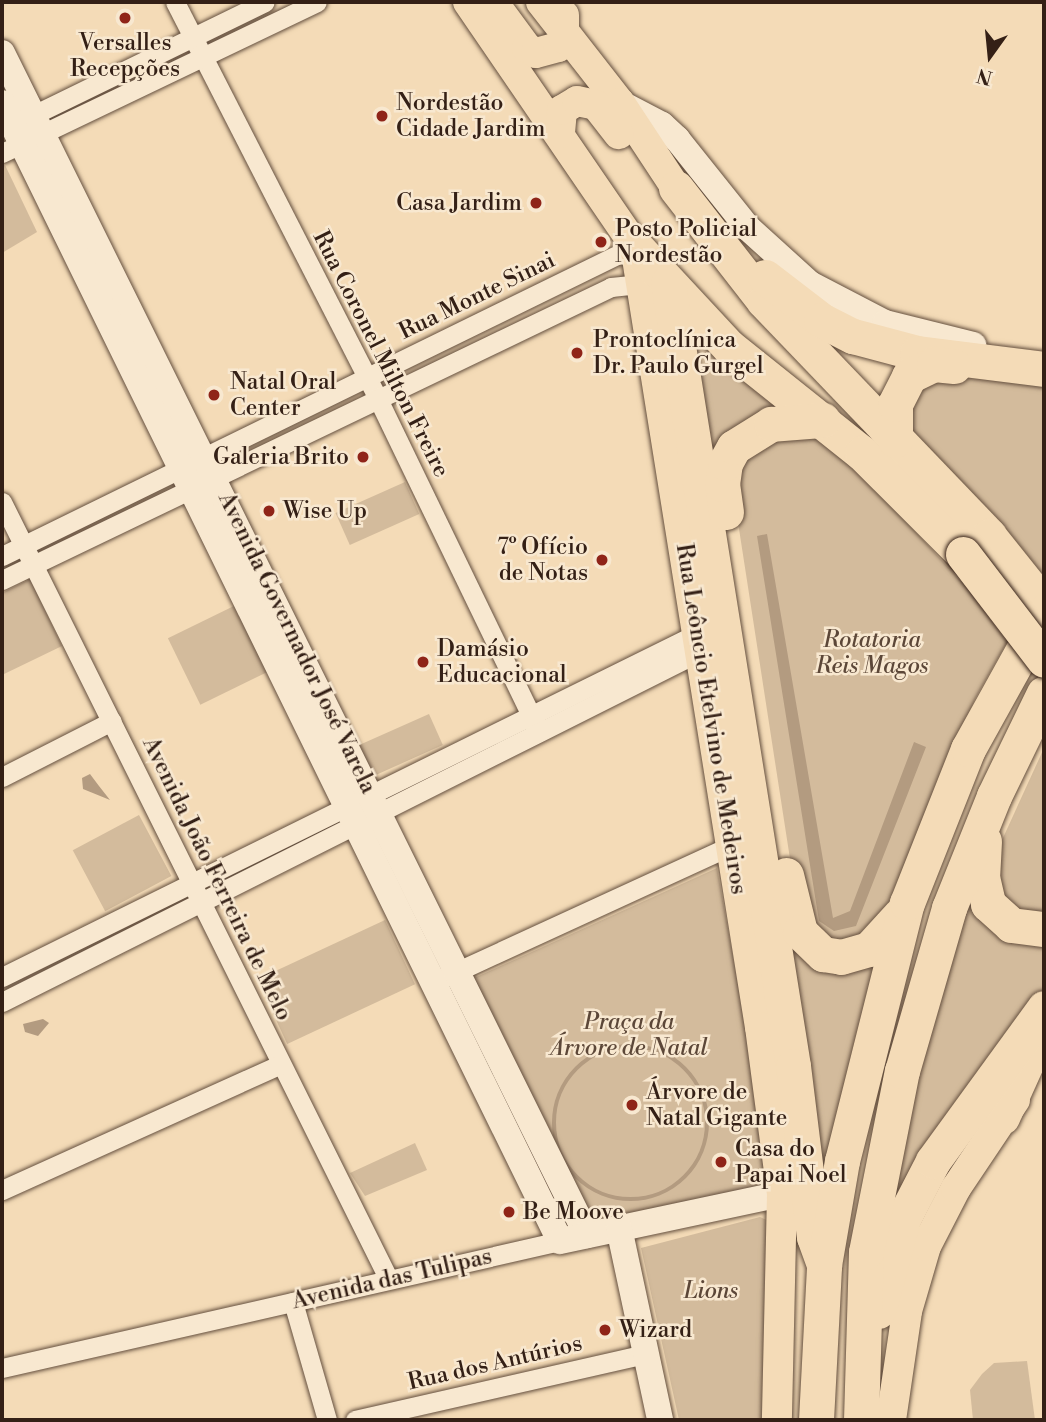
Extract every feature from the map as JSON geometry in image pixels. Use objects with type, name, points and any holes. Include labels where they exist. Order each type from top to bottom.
[{"type":"highway","points":[[676,188],[764,301],[895,440],[976,545],[1044,660]]},
{"type":"highway","points":[[709,232],[821,320],[853,336],[917,352],[1044,369]]},
{"type":"highway","points":[[635,246],[639,284],[790,1052],[814,1237],[824,1265]]},
{"type":"highway","points":[[639,284],[729,347],[823,420],[976,545],[1044,605]]},
{"type":"highway","points":[[895,440],[893,420],[900,388],[921,368],[934,364],[1044,378]]},
{"type":"highway","points":[[823,420],[793,419],[751,432],[730,455],[722,484],[790,898],[796,924],[808,944],[823,954],[841,957],[857,954],[879,941],[907,903]]},
{"type":"highway","points":[[816,1420],[824,1265],[864,1063],[907,903],[968,749],[1044,612]]},
{"type":"highway","points":[[861,1405],[866,1252],[887,1137],[934,955],[985,820],[1044,693]]},
{"type":"highway","points":[[985,820],[982,877],[988,904],[1011,925],[1044,929]]},
{"type":"highway","points":[[861,1405],[893,1248],[916,1192],[933,1161],[1044,1008]]},
{"type":"highway","points":[[1002,1117],[1044,1023]]},
{"type":"main road","points":[[468,2],[635,246]]},
{"type":"main road","points":[[493,2],[527,48],[536,53],[558,47],[564,32],[564,2]]},
{"type":"main road","points":[[541,2],[620,103],[676,188]]},
{"type":"main road","points":[[560,133],[564,107],[577,101],[596,105],[663,192],[709,232]]},
{"type":"main road","name":"Rua Leôncio Etelvino de Medeiros","points":[[639,284],[699,642],[782,1194],[778,1420]]},
{"type":"main road","points":[[891,1420],[915,1276],[956,1188],[1002,1117],[1044,1063]]},
{"type":"street","name":"Rua Coronel Milton Freire","points":[[175,2],[377,397],[535,724]]},
{"type":"street","points":[[16,129],[265,2]]},
{"type":"street","points":[[16,129],[204,59],[317,2]]},
{"type":"street","name":"Avenida Governador José Varela","points":[[2,53],[16,129],[199,472],[365,809],[446,976],[560,1241]]},
{"type":"street","points":[[620,103],[662,125],[677,139],[771,251],[843,305],[885,323],[944,340],[1044,356]]},
{"type":"street","name":"Rua Monte Sinai","points":[[2,580],[367,377],[635,246]]},
{"type":"street","points":[[600,263],[639,284]]},
{"type":"street","name":"Rua Monte Sinai","points":[[2,556],[639,284]]},
{"type":"street","points":[[418,354],[430,362],[425,374]]},
{"type":"street","name":"Avenida João Ferreira de Melo","points":[[2,502],[388,1278]]},
{"type":"street","points":[[2,1002],[200,903],[365,809],[699,642]]},
{"type":"street","points":[[2,777],[112,721]]},
{"type":"street","points":[[2,977],[191,884],[365,809]]},
{"type":"street","points":[[446,976],[730,846]]},
{"type":"street","name":"Avenida Governador José Varela","points":[[446,976],[587,1235]]},
{"type":"street","points":[[2,1190],[281,1064]]},
{"type":"street","name":"Avenida das Tulipas","points":[[2,1368],[388,1278],[782,1194]]},
{"type":"street","points":[[619,1228],[660,1420]]},
{"type":"street","points":[[293,1302],[327,1420]]},
{"type":"street","name":"Rua dos Antúrios","points":[[355,1420],[645,1353]]},
{"type":"green space","points":[[5,165],[37,232],[2,253],[2,167]]},
{"type":"green space","points":[[681,319],[797,412],[714,475]]},
{"type":"green space","points":[[942,373],[1044,386],[1044,575],[1040,581],[909,438],[909,397]]},
{"type":"green space","name":"Rotatoria Reis Magos","points":[[797,434],[821,439],[845,455],[968,589],[1007,642],[975,699],[883,915],[850,950],[801,930],[735,503],[745,452],[766,439]]},
{"type":"green space","points":[[405,482],[419,514],[350,545],[336,513]]},
{"type":"green space","points":[[30,579],[62,646],[2,675],[2,593]]},
{"type":"green space","points":[[238,604],[270,671],[200,705],[168,638]]},
{"type":"green space","points":[[429,714],[443,745],[372,776],[359,745]]},
{"type":"green space","points":[[1044,748],[1044,920],[999,905],[997,851]]},
{"type":"green space","points":[[139,815],[171,876],[105,911],[73,850]]},
{"type":"green space","name":"Praça da Árvore de Natal","points":[[717,868],[774,1184],[587,1225],[472,979]]},
{"type":"green space","points":[[968,887],[992,930],[1015,944],[1044,944],[1044,998],[880,1266],[900,1130]]},
{"type":"green space","points":[[385,920],[415,984],[287,1044],[257,980]]},
{"type":"green space","points":[[791,936],[884,950],[828,1204]]},
{"type":"green space","points":[[415,1143],[427,1170],[365,1196],[350,1173]]},
{"type":"green space","name":"Lions","points":[[760,1217],[769,1221],[769,1420],[679,1420],[641,1248]]},
{"type":"green space","points":[[1027,1361],[1035,1420],[973,1420],[970,1390],[982,1374],[994,1363]]},
{"type":"shaded area","points":[[767,534],[833,918],[850,911],[914,742],[926,747],[856,926],[834,931],[819,921],[757,536]]},
{"type":"shaded area","points":[[90,774],[110,800],[83,789],[82,778]]},
{"type":"shaded area","points":[[43,1019],[49,1023],[38,1036],[25,1032],[23,1024]]},
{"type":"waterway","points":[[631,1046],[660,1052],[685,1069],[702,1094],[708,1123],[702,1152],[685,1177],[660,1194],[631,1200],[602,1194],[577,1177],[560,1152],[554,1123],[560,1094],[577,1069],[602,1052],[631,1046]]},
{"type":"place","name":"Versalles Recepções","points":[[125,18]]},
{"type":"place","name":"Nordestão Cidade Jardim","points":[[382,116]]},
{"type":"place","name":"Casa Jardim","points":[[536,203]]},
{"type":"place","name":"Posto Policial Nordestão","points":[[601,242]]},
{"type":"place","name":"Prontoclínica Dr. Paulo Gurgel","points":[[577,353]]},
{"type":"place","name":"Natal Oral Center","points":[[214,395]]},
{"type":"place","name":"Galeria Brito","points":[[363,457]]},
{"type":"place","name":"Wise Up","points":[[269,511]]},
{"type":"place","name":"7º Ofício de Notas","points":[[602,560]]},
{"type":"place","name":"Damásio Educacional","points":[[423,662]]},
{"type":"place","name":"Árvore de Natal Gigante","points":[[632,1105]]},
{"type":"place","name":"Casa do Papai Noel","points":[[721,1162]]},
{"type":"place","name":"Be Moove","points":[[509,1212]]},
{"type":"place","name":"Wizard","points":[[605,1330]]}]
